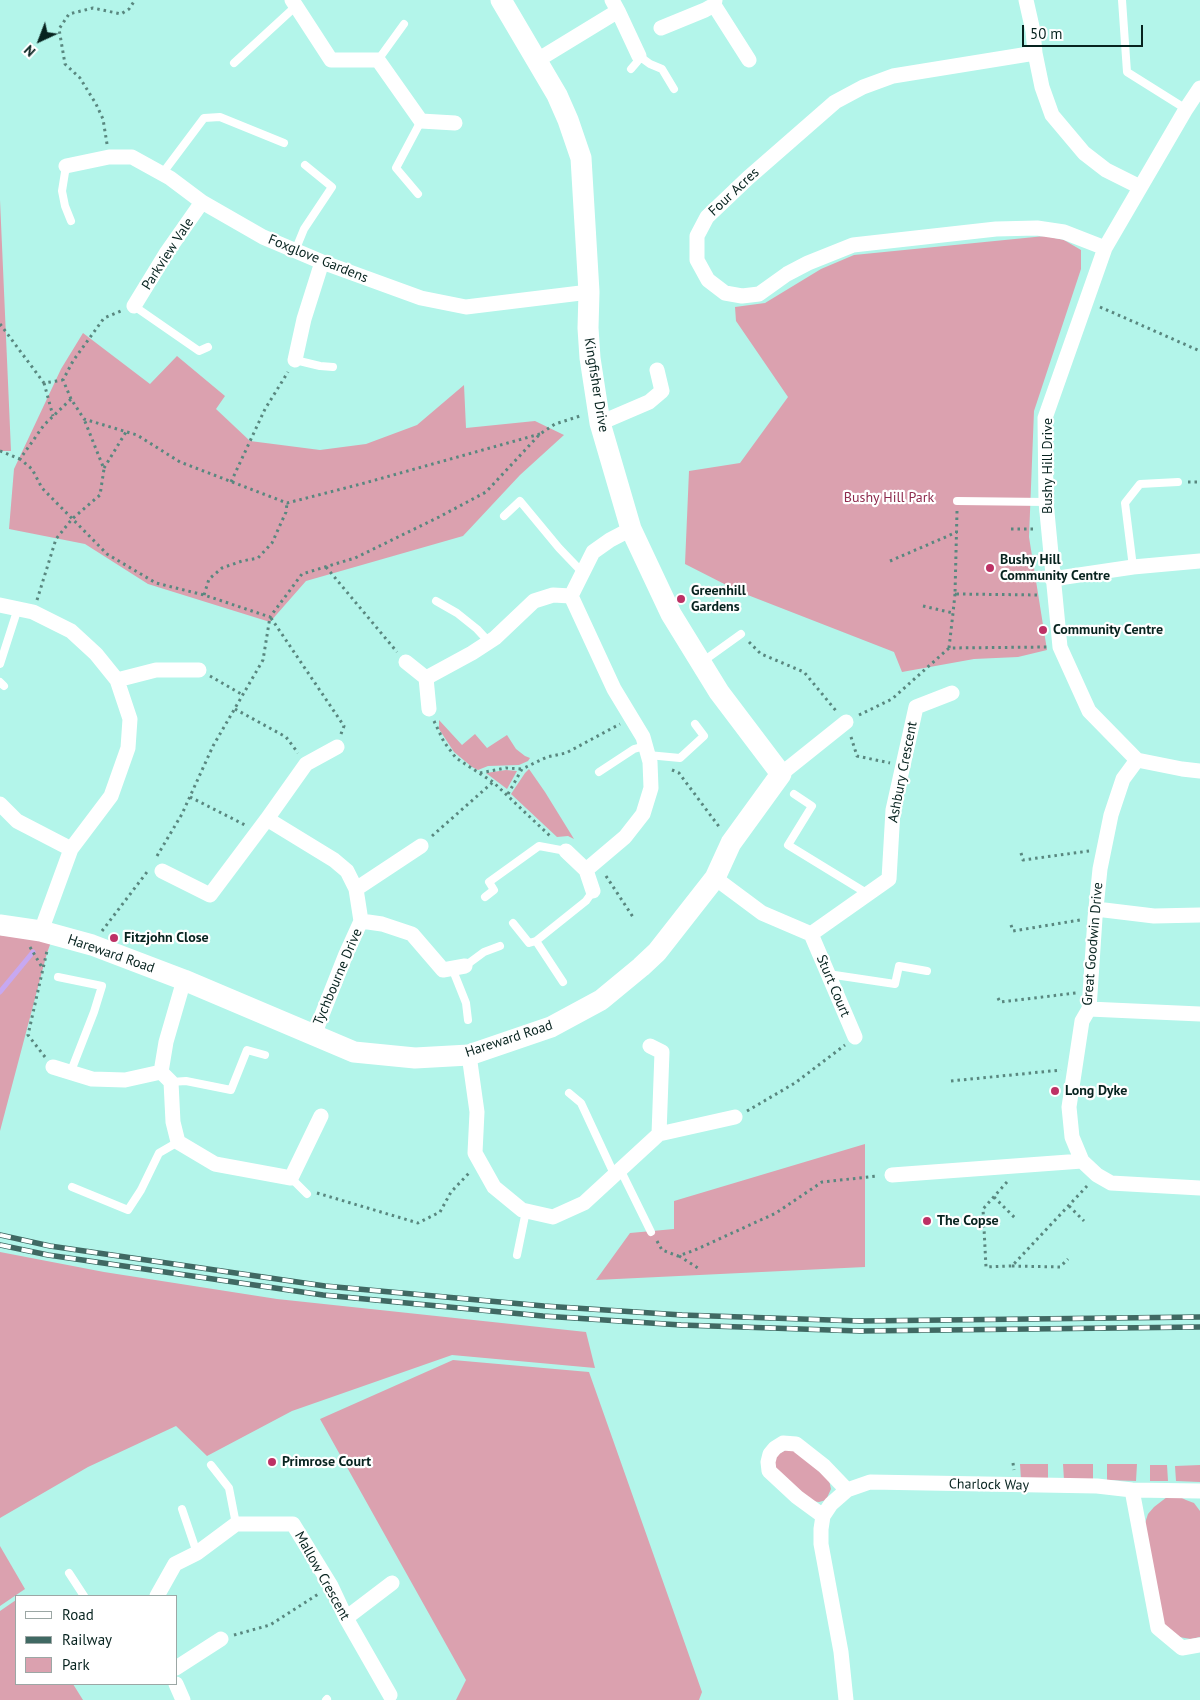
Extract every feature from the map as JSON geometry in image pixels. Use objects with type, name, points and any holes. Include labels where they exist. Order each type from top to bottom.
[{"type":"street","name":"Kingfisher Drive","points":[[500,0],[557,95],[581,158],[589,292],[588,328],[590,358],[599,418],[632,529],[670,614],[719,692],[781,774]]},
{"type":"street","points":[[1026,0],[1042,87],[1052,115],[1084,153],[1106,170],[1140,187]]},
{"type":"street","points":[[661,28],[714,2],[749,60]]},
{"type":"street","points":[[293,3],[331,60],[378,60],[421,120],[455,123]]},
{"type":"street","points":[[536,61],[615,6],[639,56]]},
{"type":"street","name":"Four Acres","points":[[1035,53],[893,76],[863,87],[835,102],[707,216],[697,236],[697,260],[708,280],[725,293],[742,296],[759,294],[787,274],[808,263],[853,245],[996,229],[1037,228],[1064,232],[1105,248]]},
{"type":"street","name":"Bushy Hill Drive","points":[[1137,760],[1089,711],[1060,647],[1046,502],[1046,418],[1105,248],[1200,88]]},
{"type":"street","name":"Foxglove Gardens","points":[[66,166],[109,157],[132,157],[162,174],[202,202],[263,237],[322,262],[421,298],[466,307],[589,292]]},
{"type":"street","name":"Parkview Vale","points":[[134,306],[167,252],[202,202]]},
{"type":"street","points":[[295,360],[304,319],[322,262]]},
{"type":"street","points":[[599,418],[649,402],[662,391],[656,370]]},
{"type":"street","points":[[591,866],[625,837],[643,814],[651,788],[648,755],[643,738],[614,689],[571,596],[592,552],[632,529]]},
{"type":"street","points":[[1052,579],[1200,561]]},
{"type":"street","points":[[426,678],[489,642],[534,601],[553,595],[571,596]]},
{"type":"street","points":[[0,605],[25,610],[72,631],[96,654],[117,680],[130,719],[128,748],[111,796],[70,849],[46,932]]},
{"type":"street","points":[[406,662],[426,678],[429,709]]},
{"type":"street","points":[[117,680],[156,670],[199,670]]},
{"type":"street","name":"Ashbury Crescent","points":[[812,934],[888,879],[893,810],[916,707],[952,693]]},
{"type":"street","name":"Hareward Road","points":[[0,925],[46,932],[92,945],[184,980],[354,1052],[415,1058],[469,1055],[551,1027],[601,1000],[642,967],[657,952],[715,878],[731,843],[781,774],[846,722]]},
{"type":"street","points":[[156,865],[210,895],[306,764],[337,746]]},
{"type":"street","points":[[1137,760],[1182,770],[1200,771]]},
{"type":"street","name":"Great Goodwin Drive","points":[[1137,760],[1123,779],[1111,815],[1100,869],[1095,914],[1090,1009],[1082,1021],[1069,1107],[1072,1138],[1082,1161],[1097,1175],[1111,1182],[1200,1188]]},
{"type":"street","points":[[0,804],[17,820],[70,849]]},
{"type":"street","name":"Tychbourne Drive","points":[[262,825],[334,860],[347,871],[356,889],[361,921],[314,1035]]},
{"type":"street","points":[[356,889],[421,846]]},
{"type":"street","points":[[566,851],[591,866]]},
{"type":"street","points":[[591,866],[593,891]]},
{"type":"street","points":[[715,878],[762,913],[812,934]]},
{"type":"street","points":[[1095,914],[1200,915]]},
{"type":"street","points":[[361,921],[382,924],[412,934],[448,970]]},
{"type":"street","name":"Sturt Court","points":[[812,934],[855,1037]]},
{"type":"street","points":[[184,980],[166,1042],[166,1077],[178,1142],[215,1164],[291,1178],[321,1116]]},
{"type":"street","points":[[1090,1009],[1200,1014]]},
{"type":"street","points":[[650,1046],[662,1052],[659,1134]]},
{"type":"street","points":[[469,1055],[476,1112],[475,1153],[494,1187],[522,1210],[553,1217],[584,1203],[659,1134],[735,1118]]},
{"type":"street","points":[[53,1067],[92,1079],[124,1080],[166,1077]]},
{"type":"street","points":[[892,1175],[1082,1161]]},
{"type":"street","points":[[846,1700],[841,1652],[821,1544],[823,1516],[797,1498],[769,1471],[768,1462],[770,1454],[775,1448],[784,1443],[796,1444],[824,1466],[847,1490]]},
{"type":"street","name":"Charlock Way","points":[[823,1516],[831,1504],[847,1490],[870,1482],[1097,1486],[1132,1490],[1200,1491]]},
{"type":"street","points":[[1132,1490],[1158,1628],[1182,1648],[1200,1645]]},
{"type":"street","points":[[158,1595],[174,1564],[197,1553],[236,1524]]},
{"type":"street","name":"Mallow Crescent","points":[[236,1524],[294,1524],[331,1586],[346,1618],[390,1695]]},
{"type":"street","points":[[346,1618],[392,1584]]},
{"type":"street","points":[[178,1667],[221,1639]]},
{"type":"street","points":[[176,1685],[182,1700]]},
{"type":"lane","points":[[1122,0],[1127,72],[1186,109]]},
{"type":"lane","points":[[234,63],[293,3]]},
{"type":"lane","points":[[378,60],[404,24]]},
{"type":"lane","points":[[631,69],[639,56],[650,64],[662,69],[674,89]]},
{"type":"lane","points":[[162,174],[204,118],[220,117],[284,143]]},
{"type":"lane","points":[[418,194],[396,168],[421,120]]},
{"type":"lane","points":[[66,166],[62,191],[71,221]]},
{"type":"lane","points":[[295,250],[304,229],[332,188],[305,166]]},
{"type":"lane","points":[[134,306],[199,351],[208,347]]},
{"type":"lane","points":[[295,360],[333,367]]},
{"type":"lane","points":[[1133,568],[1125,503],[1140,484],[1178,482]]},
{"type":"lane","points":[[504,516],[520,501],[559,548],[582,572]]},
{"type":"lane","points":[[957,501],[1046,502]]},
{"type":"lane","points":[[436,600],[457,613],[477,629],[489,642]]},
{"type":"lane","points":[[0,664],[25,610]]},
{"type":"lane","points":[[700,663],[741,634]]},
{"type":"lane","points":[[599,772],[634,749],[648,755],[680,758],[704,736],[696,724]]},
{"type":"lane","points":[[794,794],[812,806],[788,845],[868,894]]},
{"type":"lane","points":[[485,897],[494,890],[489,882],[539,846],[566,851]]},
{"type":"lane","points":[[513,924],[529,943],[536,941],[586,901],[593,891]]},
{"type":"lane","points":[[536,941],[563,982]]},
{"type":"lane","points":[[468,1020],[466,1003],[448,970],[500,946]]},
{"type":"lane","points":[[828,974],[896,984],[899,966],[927,971]]},
{"type":"lane","points":[[58,976],[102,986],[71,1072]]},
{"type":"lane","points":[[166,1077],[231,1090],[247,1050],[265,1055]]},
{"type":"lane","points":[[569,1093],[581,1103],[651,1232]]},
{"type":"lane","points":[[72,1187],[128,1210],[141,1190],[159,1153],[178,1142]]},
{"type":"lane","points":[[291,1178],[307,1194]]},
{"type":"lane","points":[[517,1255],[526,1210]]},
{"type":"lane","points":[[211,1465],[229,1488],[236,1524]]},
{"type":"lane","points":[[182,1509],[197,1553]]},
{"type":"lane","points":[[69,1573],[83,1595]]},
{"type":"path","points":[[109,157],[103,119],[80,78],[65,64],[59,29],[69,14],[93,8],[121,14],[129,9],[135,0]]},
{"type":"path","points":[[1087,300],[1200,352]]},
{"type":"path","points":[[104,469],[84,419],[71,399],[63,380],[72,361],[104,318],[134,306]]},
{"type":"path","points":[[0,324],[44,383],[54,416]]},
{"type":"path","points":[[231,482],[265,409],[295,360]]},
{"type":"path","points":[[44,383],[63,380]]},
{"type":"path","points":[[20,458],[44,425],[71,399]]},
{"type":"path","points":[[92,945],[156,865],[213,746],[263,660],[270,618],[302,574],[355,558],[486,492],[540,434],[555,424],[570,418],[599,418]]},
{"type":"path","points":[[84,419],[137,435],[180,462],[287,503],[540,434]]},
{"type":"path","points":[[25,610],[56,539],[72,519],[100,495],[104,469],[126,432]]},
{"type":"path","points":[[0,451],[20,458],[32,468],[42,488],[107,554],[156,583],[204,595],[270,618],[344,726],[337,746]]},
{"type":"path","points":[[846,722],[892,699],[949,648],[954,612],[958,532],[957,501]]},
{"type":"path","points":[[204,595],[209,579],[222,568],[258,558],[272,543],[286,512],[287,503]]},
{"type":"path","points":[[1011,529],[1048,529]]},
{"type":"path","points":[[890,561],[958,532]]},
{"type":"path","points":[[326,567],[406,662]]},
{"type":"path","points":[[954,594],[1054,595]]},
{"type":"path","points":[[923,606],[954,612]]},
{"type":"path","points":[[741,634],[761,654],[804,672],[827,702],[846,722],[858,756],[903,766]]},
{"type":"path","points":[[949,648],[1060,647]]},
{"type":"path","points":[[199,670],[243,694]]},
{"type":"path","points":[[235,709],[286,737],[306,764]]},
{"type":"path","points":[[429,709],[436,728],[456,758],[494,782],[566,851]]},
{"type":"path","points":[[479,774],[506,768],[522,769],[547,757],[566,753],[632,718]]},
{"type":"path","points":[[648,755],[680,773],[731,843]]},
{"type":"path","points":[[508,794],[522,769]]},
{"type":"path","points":[[421,846],[494,782]]},
{"type":"path","points":[[190,797],[262,825]]},
{"type":"path","points":[[1021,853],[1023,860],[1083,851],[1104,850]]},
{"type":"path","points":[[591,866],[633,917]]},
{"type":"path","points":[[1011,926],[1013,932],[1095,914]]},
{"type":"path","points":[[46,932],[28,1035],[53,1067]]},
{"type":"path","points":[[998,998],[1000,1002],[1055,994],[1090,992]]},
{"type":"path","points":[[735,1118],[795,1083],[855,1037]]},
{"type":"path","points":[[951,1081],[1074,1069]]},
{"type":"path","points":[[307,1194],[314,1192],[418,1223],[440,1212],[451,1192],[480,1162]]},
{"type":"path","points":[[1023,1165],[983,1209],[986,1268],[1012,1266],[1060,1267],[1068,1259]]},
{"type":"path","points":[[678,1256],[776,1213],[822,1182],[892,1175]]},
{"type":"path","points":[[1012,1266],[1097,1175]]},
{"type":"path","points":[[994,1197],[1016,1218]]},
{"type":"path","points":[[1069,1206],[1084,1220]]},
{"type":"path","points":[[651,1232],[662,1250],[678,1256],[698,1268]]},
{"type":"path","points":[[221,1639],[270,1625],[331,1586]]},
{"type":"green space","points":[[0,200],[11,451],[0,451]]},
{"type":"green space","name":"Bushy Hill Park","points":[[1045,236],[1064,240],[1081,250],[1081,269],[1034,411],[1029,537],[1047,650],[1018,657],[974,659],[902,672],[894,652],[740,592],[685,564],[689,471],[740,463],[788,397],[736,321],[735,307],[765,303],[821,269],[854,255]]},
{"type":"green space","points":[[83,333],[150,384],[177,356],[225,396],[216,409],[250,441],[320,450],[366,444],[417,425],[464,385],[466,428],[535,421],[564,435],[520,475],[463,536],[306,581],[270,622],[148,584],[85,544],[9,529],[14,469],[61,369]]},
{"type":"green space","points":[[439,720],[462,745],[475,734],[487,748],[507,735],[516,749],[530,758],[519,765],[488,766],[478,770],[454,752],[439,729]]},
{"type":"green space","points":[[529,769],[574,839],[568,836],[557,837],[511,794]]},
{"type":"green space","points":[[506,770],[517,771],[507,789],[486,773]]},
{"type":"green space","points":[[0,935],[51,942],[0,1131]]},
{"type":"green space","points":[[865,1144],[865,1267],[596,1280],[630,1233],[674,1229],[674,1201]]},
{"type":"green space","points":[[0,1252],[104,1272],[277,1299],[586,1332],[595,1368],[452,1355],[292,1411],[207,1456],[176,1426],[88,1467],[0,1518]]},
{"type":"green space","points":[[453,1360],[589,1372],[702,1692],[699,1700],[456,1700],[466,1680],[320,1419]]},
{"type":"green space","points":[[791,1447],[829,1480],[831,1489],[826,1500],[819,1502],[811,1501],[778,1473],[774,1462],[777,1455]]},
{"type":"green space","points":[[1020,1464],[1048,1464],[1048,1478],[1021,1479]]},
{"type":"green space","points":[[1063,1464],[1093,1464],[1093,1480],[1064,1480]]},
{"type":"green space","points":[[1107,1464],[1137,1464],[1136,1481],[1107,1480]]},
{"type":"green space","points":[[1150,1465],[1167,1465],[1168,1481],[1150,1481]]},
{"type":"green space","points":[[1200,1465],[1200,1482],[1176,1481],[1175,1466]]},
{"type":"green space","points":[[1167,1497],[1180,1497],[1194,1503],[1200,1511],[1200,1637],[1191,1639],[1179,1637],[1164,1627],[1145,1523],[1148,1514]]},
{"type":"green space","points":[[0,1546],[25,1589],[0,1606]]},
{"type":"green space","points":[[15,1601],[15,1685],[74,1685],[83,1700],[0,1700],[0,1611]]},
{"type":"waterway","points":[[0,992],[33,952]]},
{"type":"railway","points":[[0,1235],[50,1246],[325,1286],[544,1306],[682,1315],[860,1321],[1200,1317]]},
{"type":"railway","points":[[0,1245],[48,1255],[323,1295],[543,1316],[681,1325],[860,1331],[1200,1327]]},
{"type":"place","name":"Bushy Hill Community Centre","points":[[990,568]]},
{"type":"place","name":"Greenhill Gardens","points":[[681,599]]},
{"type":"place","name":"Community Centre","points":[[1043,630]]},
{"type":"place","name":"Fitzjohn Close","points":[[114,938]]},
{"type":"place","name":"Long Dyke","points":[[1055,1091]]},
{"type":"place","name":"The Copse","points":[[927,1221]]},
{"type":"place","name":"Primrose Court","points":[[272,1462]]}]
